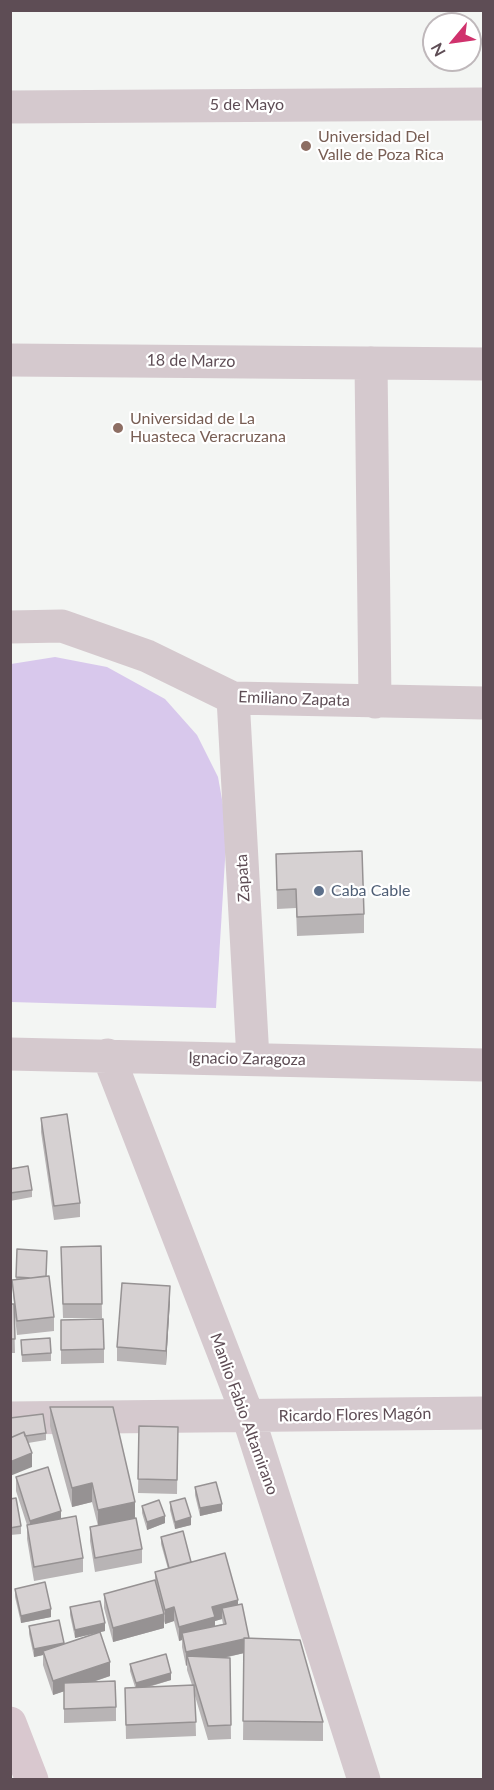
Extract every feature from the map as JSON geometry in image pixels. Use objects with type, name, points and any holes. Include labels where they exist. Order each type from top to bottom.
[{"type":"street","name":"5 de Mayo","points":[[10,106],[483,104]]},
{"type":"street","name":"18 de Marzo","points":[[10,360],[483,364]]},
{"type":"street","points":[[371,363],[375,702]]},
{"type":"street","name":"Emiliano Zapata","points":[[10,627],[62,626],[147,656],[233,698],[483,703]]},
{"type":"street","name":"Zapata","points":[[233,698],[253,1059]]},
{"type":"street","name":"Ignacio Zaragoza","points":[[10,1054],[483,1065]]},
{"type":"street","name":"Manlio Fabio Altamirano","points":[[108,1055],[248,1416],[364,1779]]},
{"type":"street","name":"Ricardo Flores Magón","points":[[10,1418],[483,1413]]},
{"type":"street","points":[[10,1723],[32,1779]]},
{"type":"shaded area","points":[[55,657],[107,667],[165,699],[197,735],[218,777],[227,827],[216,1008],[11,1002],[11,664]]},
{"type":"building","name":"Caba Cable","points":[[362,851],[364,914],[297,917],[296,889],[277,890],[276,854]]},
{"type":"building","points":[[67,1114],[80,1203],[54,1206],[41,1118]]},
{"type":"building","points":[[28,1166],[32,1190],[10,1193],[10,1169]]},
{"type":"building","points":[[101,1246],[102,1304],[63,1304],[61,1247]]},
{"type":"building","points":[[17,1249],[47,1251],[46,1276],[16,1277]]},
{"type":"building","points":[[49,1276],[54,1317],[17,1321],[12,1280]]},
{"type":"building","points":[[122,1283],[170,1286],[166,1351],[117,1347]]},
{"type":"building","points":[[10,1304],[14,1304],[15,1339],[10,1339]]},
{"type":"building","points":[[103,1319],[104,1349],[61,1350],[61,1320]]},
{"type":"building","points":[[50,1338],[51,1353],[22,1355],[21,1340]]},
{"type":"building","points":[[50,1407],[113,1407],[135,1502],[98,1510],[92,1483],[72,1488]]},
{"type":"building","points":[[43,1414],[46,1433],[25,1436],[24,1432],[10,1438],[10,1418]]},
{"type":"building","points":[[139,1426],[178,1427],[177,1480],[138,1479]]},
{"type":"building","points":[[24,1432],[32,1453],[10,1462],[10,1438]]},
{"type":"building","points":[[48,1467],[61,1511],[30,1521],[16,1477]]},
{"type":"building","points":[[216,1482],[222,1504],[200,1508],[195,1487]]},
{"type":"building","points":[[16,1498],[21,1526],[10,1528],[10,1499]]},
{"type":"building","points":[[185,1498],[191,1517],[175,1522],[170,1502]]},
{"type":"building","points":[[159,1500],[165,1516],[147,1522],[142,1506]]},
{"type":"building","points":[[76,1516],[83,1558],[34,1567],[27,1525]]},
{"type":"building","points":[[136,1518],[142,1549],[95,1558],[90,1527]]},
{"type":"building","points":[[183,1531],[191,1562],[169,1568],[161,1537]]},
{"type":"building","points":[[225,1553],[238,1600],[212,1607],[215,1617],[179,1627],[174,1607],[165,1610],[155,1572]]},
{"type":"building","points":[[155,1580],[164,1614],[113,1628],[104,1594]]},
{"type":"building","points":[[45,1582],[51,1609],[21,1616],[15,1589]]},
{"type":"building","points":[[100,1601],[105,1623],[75,1630],[70,1607]]},
{"type":"building","points":[[242,1604],[249,1638],[186,1652],[182,1633],[226,1624],[222,1608]]},
{"type":"building","points":[[59,1620],[64,1643],[34,1649],[29,1626]]},
{"type":"building","points":[[100,1632],[110,1662],[53,1681],[43,1651]]},
{"type":"building","points":[[244,1638],[300,1640],[323,1722],[243,1721]]},
{"type":"building","points":[[166,1654],[171,1673],[136,1683],[130,1664]]},
{"type":"building","points":[[187,1656],[230,1658],[231,1725],[208,1726]]},
{"type":"building","points":[[115,1681],[116,1707],[64,1709],[64,1683]]},
{"type":"building","points":[[194,1685],[196,1722],[126,1725],[125,1688]]},
{"type":"place","name":"Universidad Del Valle de Poza Rica","points":[[306,146]]},
{"type":"place","name":"Universidad de La Huasteca Veracruzana","points":[[118,428]]},
{"type":"place","name":"Caba Cable","points":[[319,891]]}]
